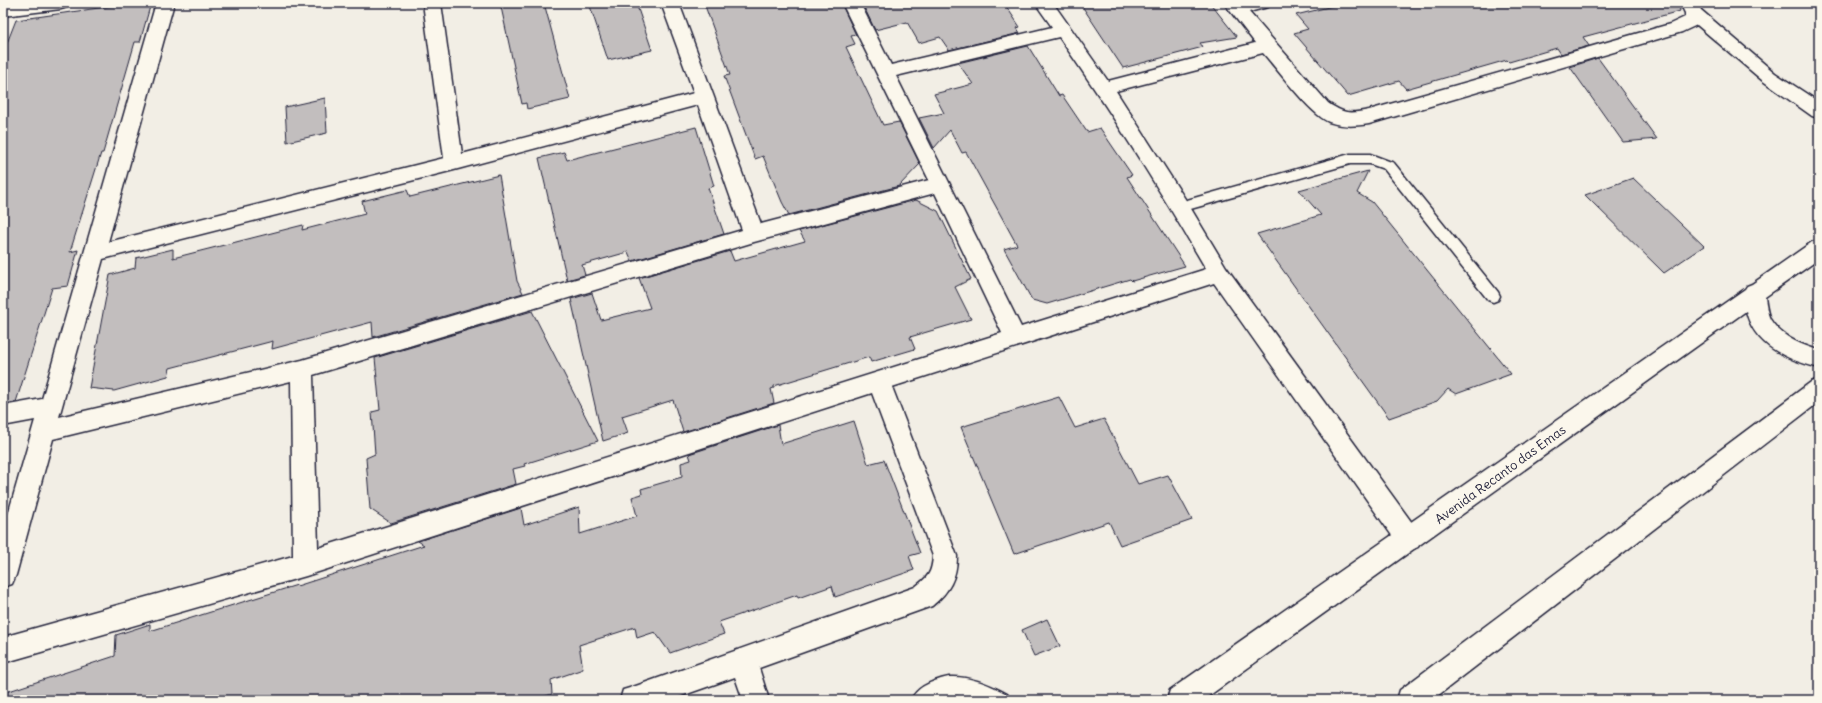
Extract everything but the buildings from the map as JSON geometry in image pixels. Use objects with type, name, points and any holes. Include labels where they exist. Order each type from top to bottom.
[{"type":"street","points":[[3,10],[61,3]]},
{"type":"street","points":[[3,575],[165,3]]},
{"type":"street","points":[[432,3],[454,164]]},
{"type":"street","points":[[670,3],[754,234]]},
{"type":"street","points":[[851,3],[887,72],[1015,337]]},
{"type":"street","points":[[1044,3],[1104,88],[1220,273],[1409,539]]},
{"type":"street","points":[[1235,6],[1262,3]]},
{"type":"street","points":[[1235,6],[1267,46],[1321,108],[1335,117],[1352,120],[1369,117],[1676,28],[1693,20],[1692,8]]},
{"type":"street","points":[[1692,8],[1769,77],[1819,111]]},
{"type":"street","points":[[887,72],[1062,30]]},
{"type":"street","points":[[1104,88],[1267,46]]},
{"type":"street","points":[[95,253],[454,164],[704,97]]},
{"type":"street","points":[[44,431],[302,369],[754,234],[941,184]]},
{"type":"street","name":"Avenida Recanto das Emas","points":[[1180,700],[1409,539],[1754,292],[1819,248]]},
{"type":"street","points":[[3,650],[306,564],[879,380],[1220,273]]},
{"type":"street","points":[[1754,292],[1760,322],[1772,337],[1800,353],[1819,359]]},
{"type":"street","points":[[302,369],[306,564]]},
{"type":"street","points":[[633,700],[923,597],[938,586],[945,570],[945,556],[879,380]]},
{"type":"street","points":[[1410,700],[1819,389]]},
{"type":"street","points":[[3,416],[51,407]]},
{"type":"street","points":[[743,661],[756,700]]},
{"type":"lane","points":[[1180,207],[1350,158],[1363,157],[1377,160],[1389,166],[1493,296]]},
{"type":"lane","points":[[920,700],[942,688],[965,687],[991,694],[1001,700]]}]
